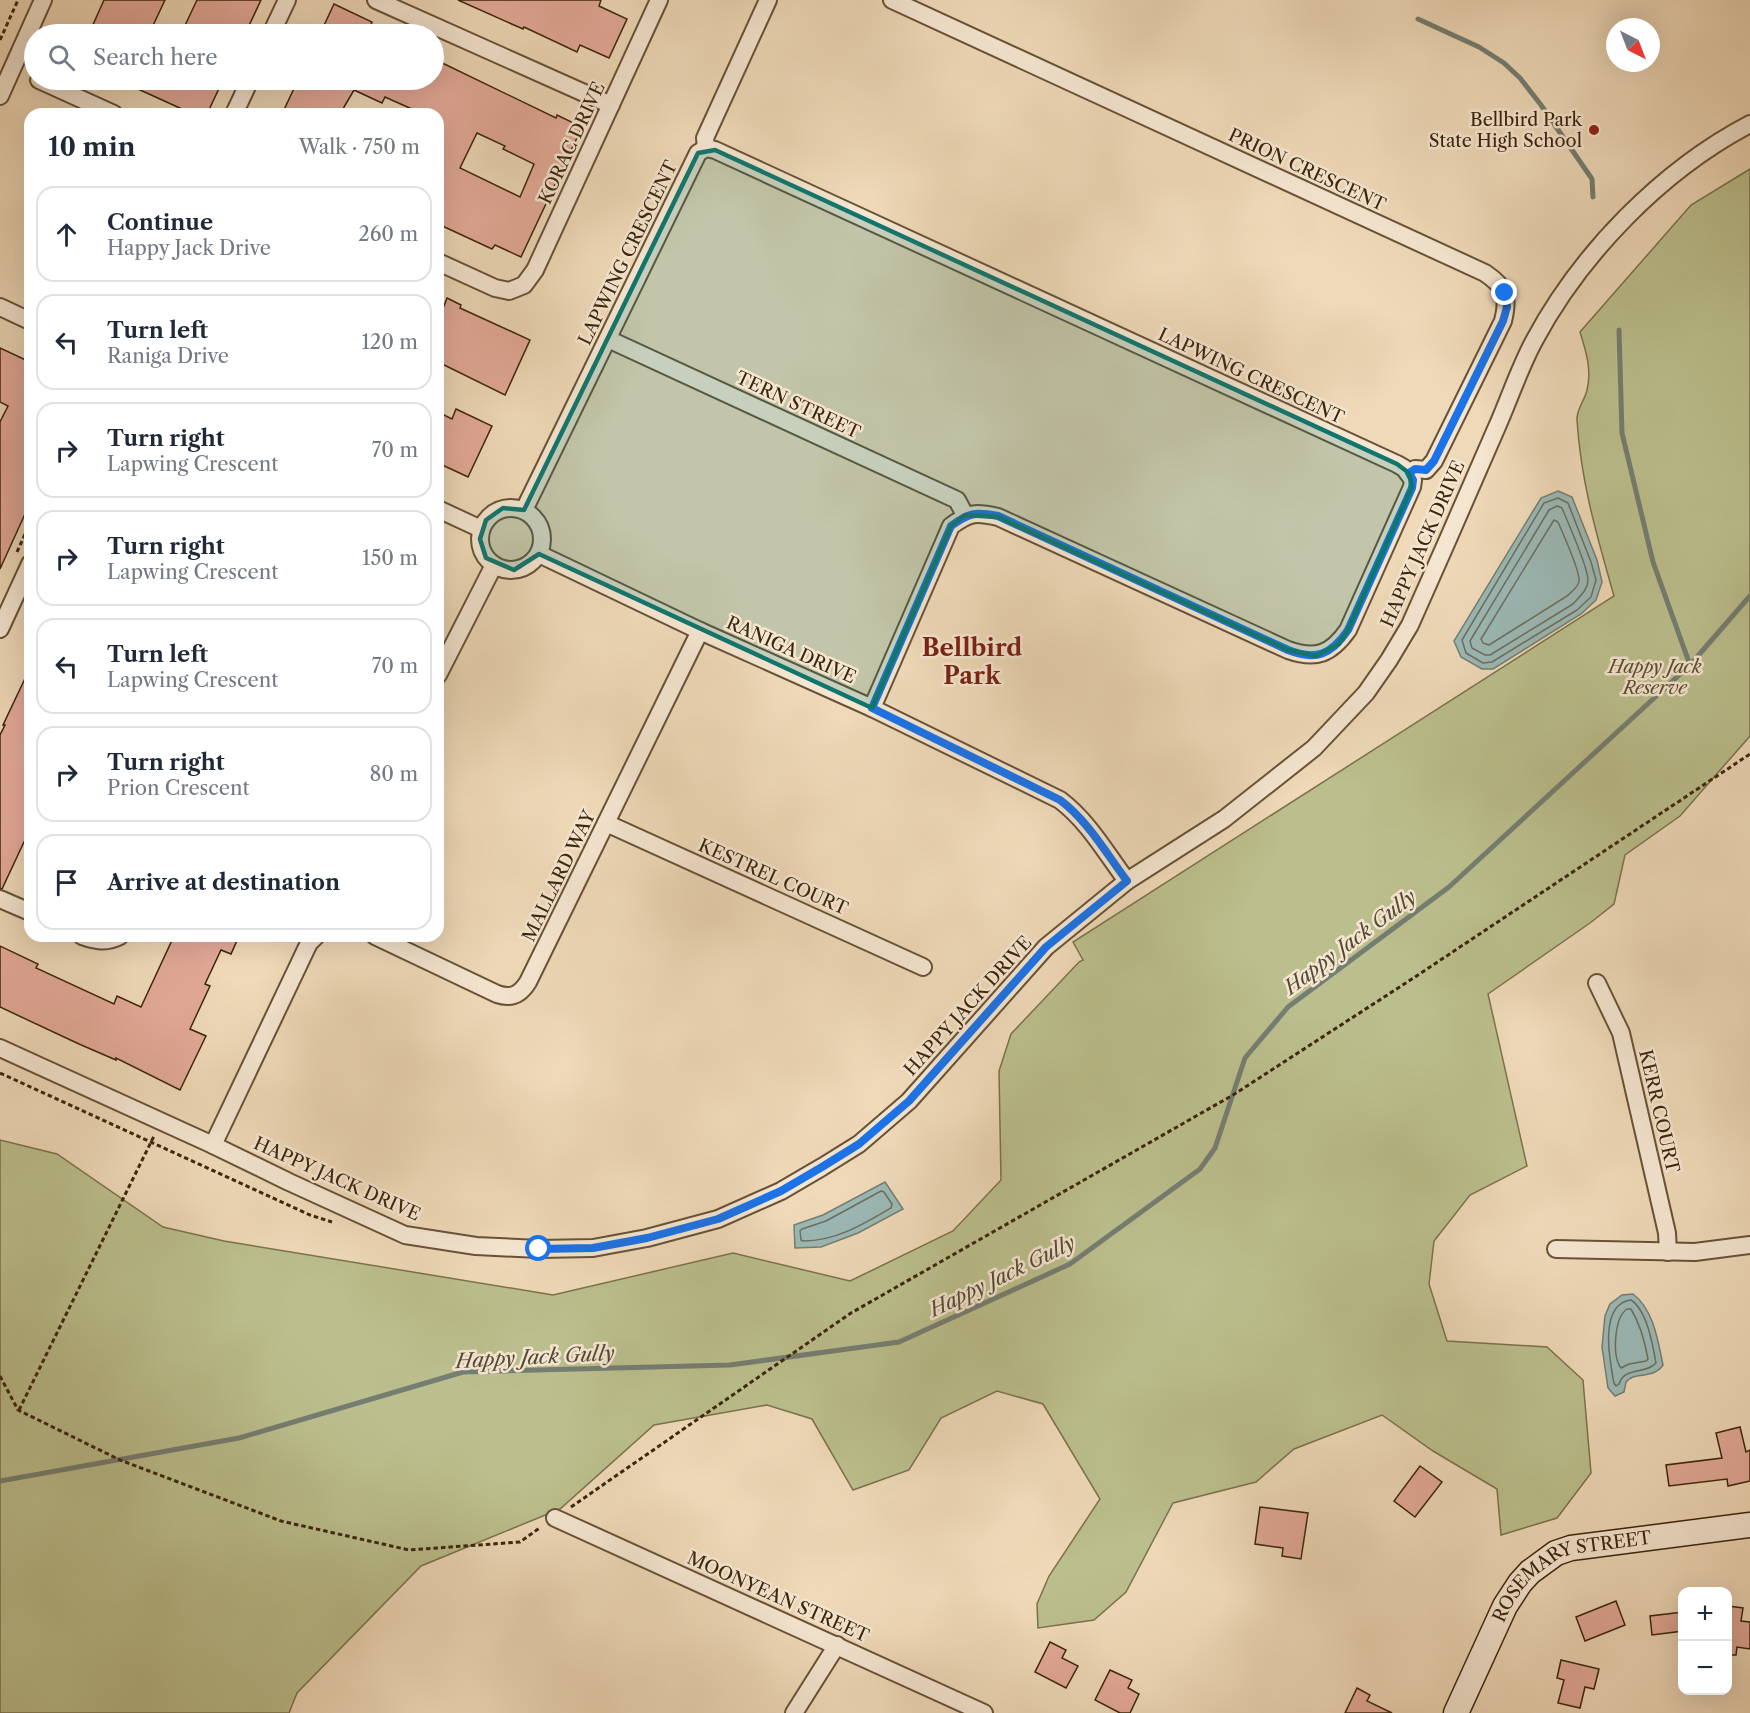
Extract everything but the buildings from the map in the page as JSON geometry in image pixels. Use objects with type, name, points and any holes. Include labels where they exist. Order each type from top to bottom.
[{"type":"street","points":[[32,24],[43,0]]},
{"type":"street","points":[[276,24],[287,0]]},
{"type":"street","points":[[376,0],[430,24]]},
{"type":"street","name":"KORAC DRIVE","points":[[444,265],[495,288],[509,291],[524,285],[535,270],[659,0]]},
{"type":"street","points":[[706,148],[705,138],[768,0]]},
{"type":"street","name":"PRION CRESCENT","points":[[892,0],[1498,281],[1505,293],[1507,307],[1503,321],[1434,461],[1426,470],[1415,469],[1409,473]]},
{"type":"street","points":[[444,30],[611,105]]},
{"type":"street","points":[[0,96],[24,43]]},
{"type":"street","points":[[13,68],[24,73]]},
{"type":"street","points":[[61,90],[101,108]]},
{"type":"street","points":[[237,108],[245,90]]},
{"type":"street","name":"HAPPY JACK DRIVE","points":[[0,1048],[405,1235],[476,1246],[539,1249],[593,1248],[647,1238],[718,1219],[781,1191],[859,1144],[909,1101],[1046,947],[1127,881],[1224,819],[1314,748],[1366,693],[1410,625],[1534,342],[1580,269],[1619,225],[1653,192],[1690,161],[1750,124]]},
{"type":"street","name":"LAPWING CRESCENT","points":[[524,510],[698,153],[706,148],[715,150],[1375,454],[1404,468],[1409,473]]},
{"type":"street","points":[[0,307],[24,318]]},
{"type":"street","name":"TERN STREET","points":[[608,339],[957,500],[965,515]]},
{"type":"street","points":[[872,708],[951,526],[965,515],[982,513],[998,516],[1288,650],[1301,655],[1316,656],[1339,644],[1348,630],[1412,488],[1413,480],[1409,473]]},
{"type":"street","points":[[514,507],[532,515],[539,523],[543,543],[533,562],[524,568],[503,570],[486,558],[480,539],[481,529],[494,513],[503,508],[514,507]]},
{"type":"street","points":[[444,511],[481,529]]},
{"type":"street","name":"RANIGA DRIVE","points":[[539,554],[700,631],[872,708],[1060,800],[1084,821],[1127,881]]},
{"type":"street","points":[[444,663],[494,565]]},
{"type":"street","points":[[0,629],[24,577]]},
{"type":"street","name":"MALLARD WAY","points":[[388,942],[497,994],[514,996],[522,991],[700,631]]},
{"type":"street","name":"KESTREL COURT","points":[[606,823],[923,967]]},
{"type":"street","points":[[0,899],[24,909]]},
{"type":"street","points":[[213,1145],[310,942]]},
{"type":"street","name":"KERR COURT","points":[[1597,983],[1621,1033],[1667,1233],[1668,1252]]},
{"type":"street","points":[[1556,1249],[1695,1252],[1750,1245]]},
{"type":"street","name":"MOONYEAN STREET","points":[[555,1518],[984,1713]]},
{"type":"street","name":"ROSEMARY STREET","points":[[1456,1713],[1505,1606],[1530,1572],[1556,1553],[1571,1548],[1750,1525]]},
{"type":"street","points":[[794,1713],[837,1645]]},
{"type":"path","points":[[0,40],[18,0]]},
{"type":"path","points":[[0,1376],[18,1410],[120,1460],[281,1521],[409,1550],[520,1542],[851,1313],[1233,1095],[1750,753]]},
{"type":"path","points":[[18,1410],[162,1121]]},
{"type":"highlighted area","points":[[715,150],[1397,464],[1409,473],[1412,487],[1348,630],[1339,644],[1316,656],[1288,650],[998,517],[965,515],[951,526],[872,708],[539,554],[514,570],[486,558],[480,539],[486,520],[503,508],[524,510],[698,153]]},
{"type":"green space","name":"Happy Jack Reserve","points":[[1750,169],[1750,736],[1680,816],[1625,855],[1614,904],[1488,994],[1527,1166],[1470,1195],[1434,1241],[1429,1284],[1447,1341],[1547,1347],[1583,1380],[1591,1473],[1557,1518],[1501,1535],[1497,1489],[1433,1451],[1382,1415],[1294,1449],[1256,1482],[1173,1503],[1126,1592],[1094,1620],[1038,1628],[1037,1604],[1049,1576],[1100,1499],[1043,1404],[997,1391],[941,1418],[909,1470],[853,1490],[812,1419],[767,1405],[654,1425],[560,1509],[421,1566],[297,1693],[289,1713],[0,1713],[0,1140],[57,1154],[163,1227],[224,1241],[553,1295],[733,1253],[850,1281],[953,1231],[1001,1180],[999,1071],[1011,1034],[1083,960],[1073,942],[1614,596],[1591,509],[1579,443],[1577,416],[1586,394],[1589,375],[1580,332],[1691,205]]},
{"type":"water","points":[[1558,491],[1572,497],[1597,560],[1602,582],[1596,600],[1581,614],[1493,669],[1482,669],[1461,657],[1454,641],[1541,498]]},
{"type":"water","points":[[885,1182],[903,1209],[858,1233],[821,1247],[795,1248],[794,1225],[823,1215]]},
{"type":"water","points":[[1633,1294],[1646,1308],[1650,1317],[1663,1365],[1659,1370],[1629,1379],[1624,1392],[1615,1396],[1608,1388],[1602,1347],[1605,1316],[1610,1304],[1622,1295]]},
{"type":"waterway","points":[[1418,19],[1479,47],[1504,63],[1520,78],[1592,179],[1593,197]]},
{"type":"waterway","points":[[1619,330],[1622,433],[1653,562],[1690,665]]},
{"type":"waterway","name":"Happy Jack Gully","points":[[0,1481],[239,1438],[463,1372],[730,1365],[899,1342],[1070,1264],[1200,1169],[1215,1148],[1245,1058],[1288,1007],[1449,887],[1690,665],[1750,596]]},
{"type":"place","name":"Bellbird Park State High School","points":[[1594,130]]},
{"type":"district","name":"Bellbird Park","points":[[972,661]]},
{"type":"route","points":[[539,1249],[593,1248],[647,1238],[718,1219],[781,1191],[859,1144],[909,1101],[1046,947],[1127,881],[1084,821],[1060,800],[872,708],[951,526],[965,515],[982,513],[998,516],[1288,650],[1301,655],[1316,656],[1328,651],[1339,644],[1348,630],[1412,488],[1413,480],[1409,473],[1415,469],[1426,470],[1434,461],[1503,321],[1507,307],[1505,293]]}]
